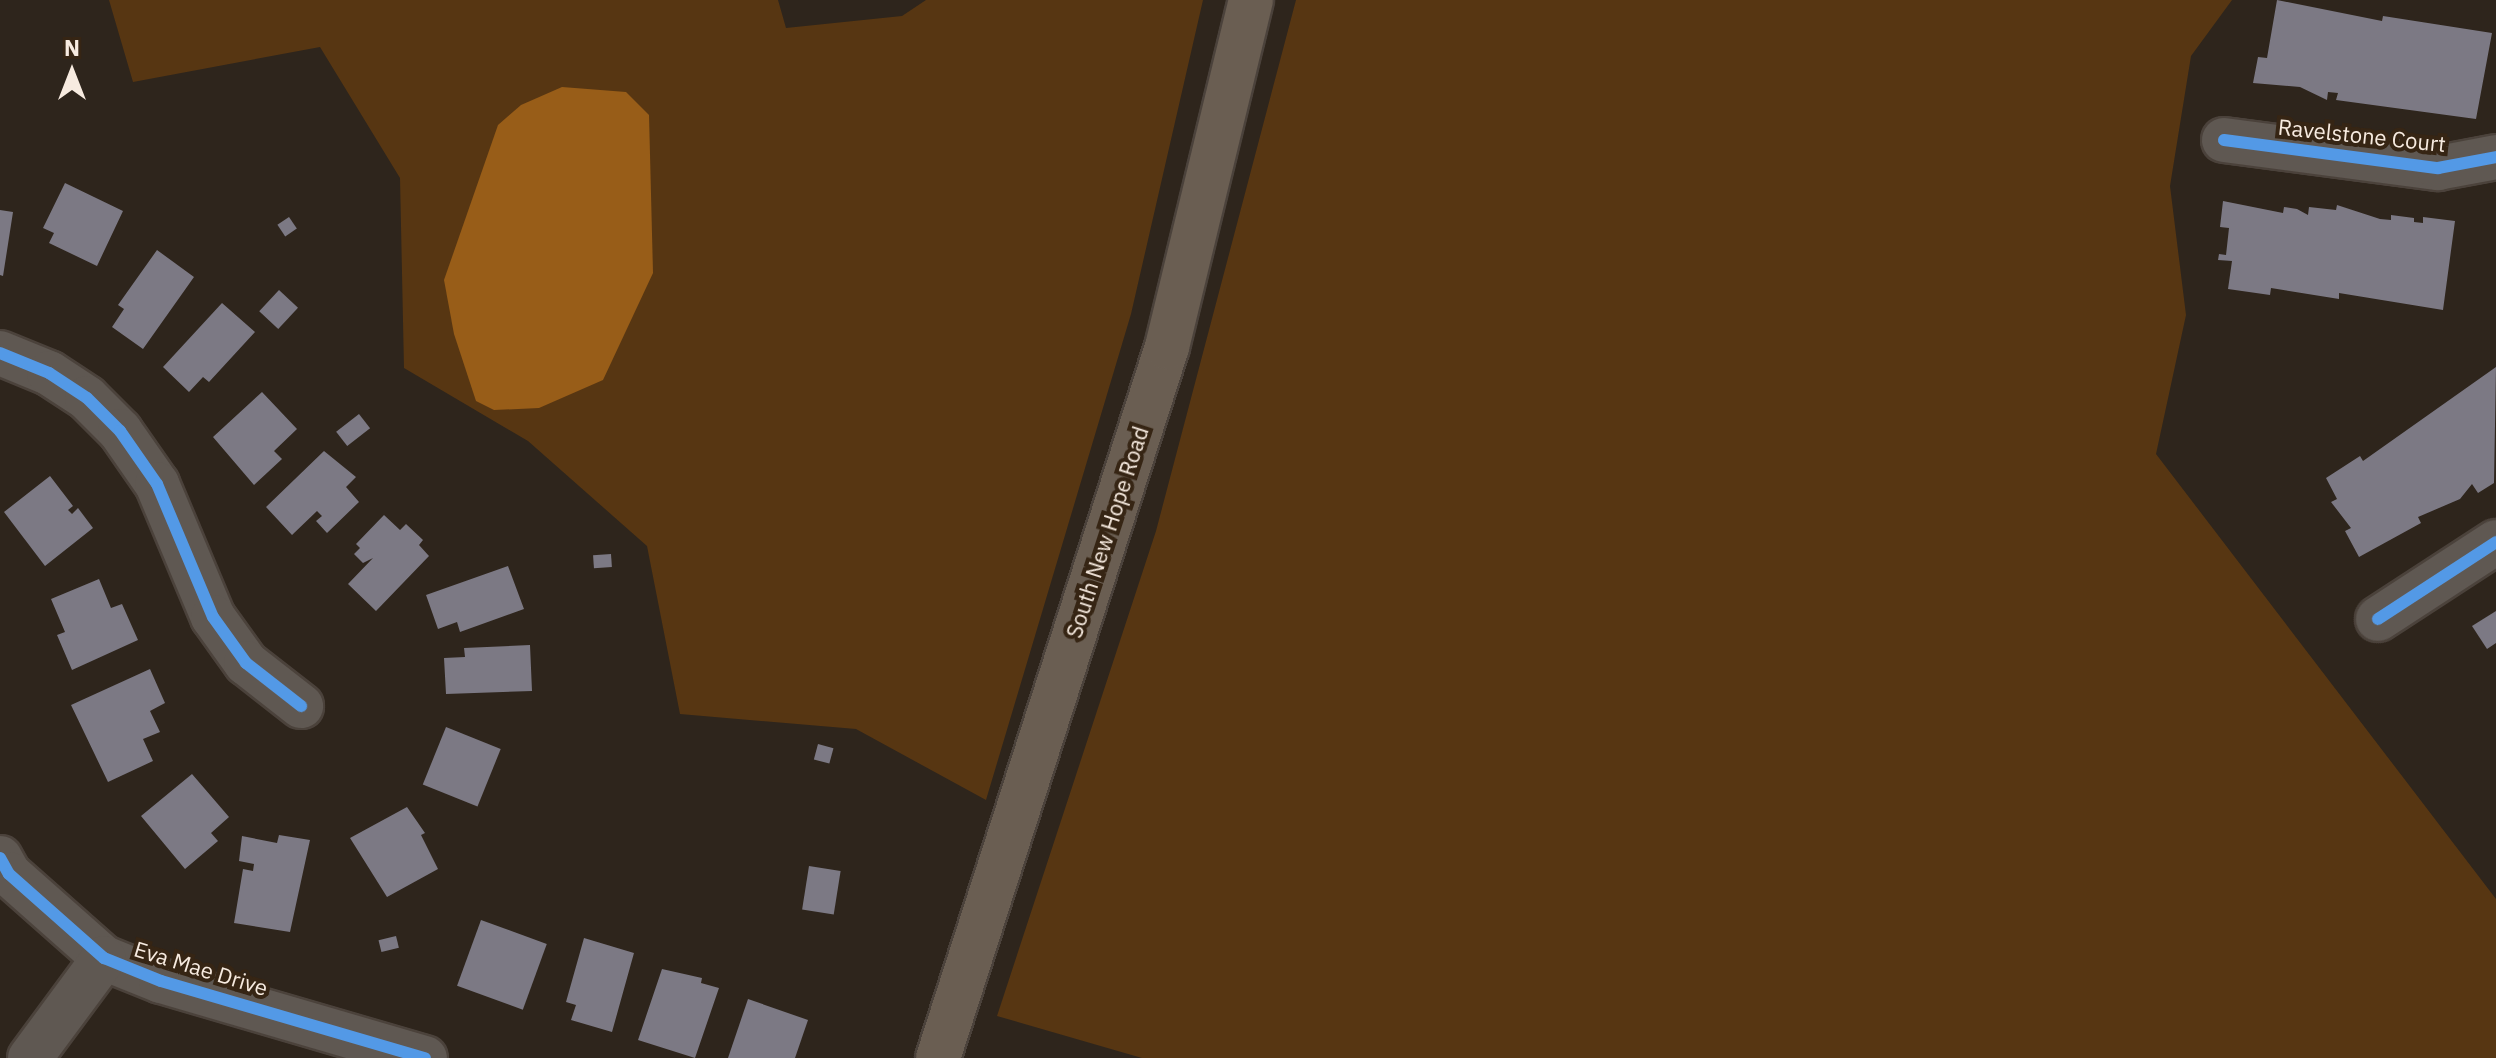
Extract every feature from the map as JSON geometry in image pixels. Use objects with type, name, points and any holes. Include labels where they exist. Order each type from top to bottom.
[{"type":"main road","name":"South New Hope Road","points":[[938,1058],[1167,347],[1251,0]]},
{"type":"street","name":"Ravelstone Court","points":[[2224,140],[2438,168],[2496,157]]},
{"type":"street","points":[[0,353],[49,373],[87,398],[120,431],[157,484],[213,617],[246,663],[301,706]]},
{"type":"street","points":[[2378,619],[2496,542]]},
{"type":"street","name":"Eva Mae Drive","points":[[0,858],[28,892],[104,958],[161,981],[425,1058]]},
{"type":"street","points":[[30,1058],[104,958]]},
{"type":"shaded area","points":[[109,0],[778,0],[786,28],[902,16],[926,0],[1203,0],[1131,314],[986,800],[856,729],[680,714],[647,546],[528,441],[404,368],[400,178],[320,47],[133,82]]},
{"type":"shaded area","points":[[1296,0],[2232,0],[2191,56],[2170,186],[2186,315],[2156,454],[2496,899],[2496,1058],[1142,1058],[997,1016],[1156,531]]},
{"type":"shaded area","points":[[562,87],[626,92],[649,115],[653,273],[603,380],[539,408],[494,410],[476,401],[454,334],[444,280],[498,125],[521,105]]},
{"type":"building","points":[[2277,0],[2382,21],[2383,16],[2492,33],[2476,119],[2336,100],[2338,93],[2328,92],[2327,100],[2300,87],[2253,83],[2258,57],[2267,58]]},
{"type":"building","points":[[65,183],[123,211],[97,266],[49,243],[54,233],[43,228]]},
{"type":"building","points":[[2223,201],[2283,213],[2284,207],[2308,215],[2309,207],[2336,210],[2337,205],[2380,219],[2391,220],[2391,215],[2414,218],[2414,222],[2423,223],[2423,217],[2455,221],[2443,310],[2339,293],[2339,299],[2271,288],[2270,295],[2228,289],[2232,261],[2218,260],[2219,254],[2226,255],[2229,228],[2220,227]]},
{"type":"building","points":[[0,210],[13,212],[3,276],[0,275]]},
{"type":"building","points":[[289,217],[297,229],[285,236],[277,225]]},
{"type":"building","points":[[157,250],[194,277],[143,349],[112,327],[124,309],[118,305]]},
{"type":"building","points":[[279,290],[298,308],[278,329],[259,311]]},
{"type":"building","points":[[222,303],[255,332],[209,382],[203,377],[189,392],[163,367]]},
{"type":"building","points":[[2496,367],[2494,483],[2478,493],[2472,484],[2460,499],[2418,517],[2421,523],[2359,557],[2345,531],[2351,528],[2331,502],[2337,499],[2326,478],[2360,456],[2363,461]]},
{"type":"building","points":[[262,392],[297,429],[274,451],[282,459],[254,485],[213,437]]},
{"type":"building","points":[[359,414],[370,428],[347,446],[336,432]]},
{"type":"building","points":[[324,451],[356,477],[346,487],[359,502],[327,533],[316,521],[322,516],[317,511],[292,535],[266,507]]},
{"type":"building","points":[[50,476],[73,506],[68,510],[72,514],[78,508],[93,528],[45,566],[4,512]]},
{"type":"building","points":[[384,515],[400,530],[406,524],[423,540],[419,545],[429,556],[376,611],[348,584],[373,558],[363,563],[354,554],[360,548],[356,544]]},
{"type":"building","points":[[611,554],[612,567],[594,568],[593,555]]},
{"type":"building","points":[[508,566],[524,609],[460,632],[457,622],[438,629],[426,595]]},
{"type":"building","points":[[99,579],[111,608],[122,604],[138,640],[72,670],[57,635],[65,632],[51,599]]},
{"type":"building","points":[[2496,611],[2496,643],[2487,649],[2472,626]]},
{"type":"building","points":[[530,645],[532,691],[446,694],[444,658],[465,657],[464,648]]},
{"type":"building","points":[[150,669],[165,703],[150,711],[160,732],[143,739],[153,761],[108,782],[71,705]]},
{"type":"building","points":[[446,727],[501,749],[477,807],[423,784]]},
{"type":"building","points":[[818,744],[833,748],[829,764],[814,759]]},
{"type":"building","points":[[192,774],[229,817],[211,833],[218,841],[185,869],[141,816]]},
{"type":"building","points":[[407,807],[425,833],[421,835],[438,869],[387,897],[350,838]]},
{"type":"building","points":[[279,835],[310,840],[290,932],[234,923],[243,869],[253,871],[254,864],[239,861],[242,836],[277,843]]},
{"type":"building","points":[[809,866],[841,871],[834,914],[802,909]]},
{"type":"building","points":[[481,920],[547,944],[523,1010],[457,986]]},
{"type":"building","points":[[396,936],[399,948],[381,952],[379,940]]},
{"type":"building","points":[[584,938],[634,953],[612,1032],[571,1020],[576,1005],[566,1002]]},
{"type":"building","points":[[662,969],[702,978],[701,983],[719,988],[695,1058],[638,1040]]},
{"type":"building","points":[[748,999],[808,1020],[795,1058],[728,1058]]},
{"type":"cycle path","points":[[2224,140],[2438,168],[2496,157]]},
{"type":"cycle path","points":[[0,353],[49,373],[87,398],[120,431],[157,484],[213,617],[246,663],[301,706]]},
{"type":"cycle path","points":[[2378,619],[2496,542]]},
{"type":"cycle path","points":[[0,858],[9,874],[104,958],[161,981],[425,1058]]}]
